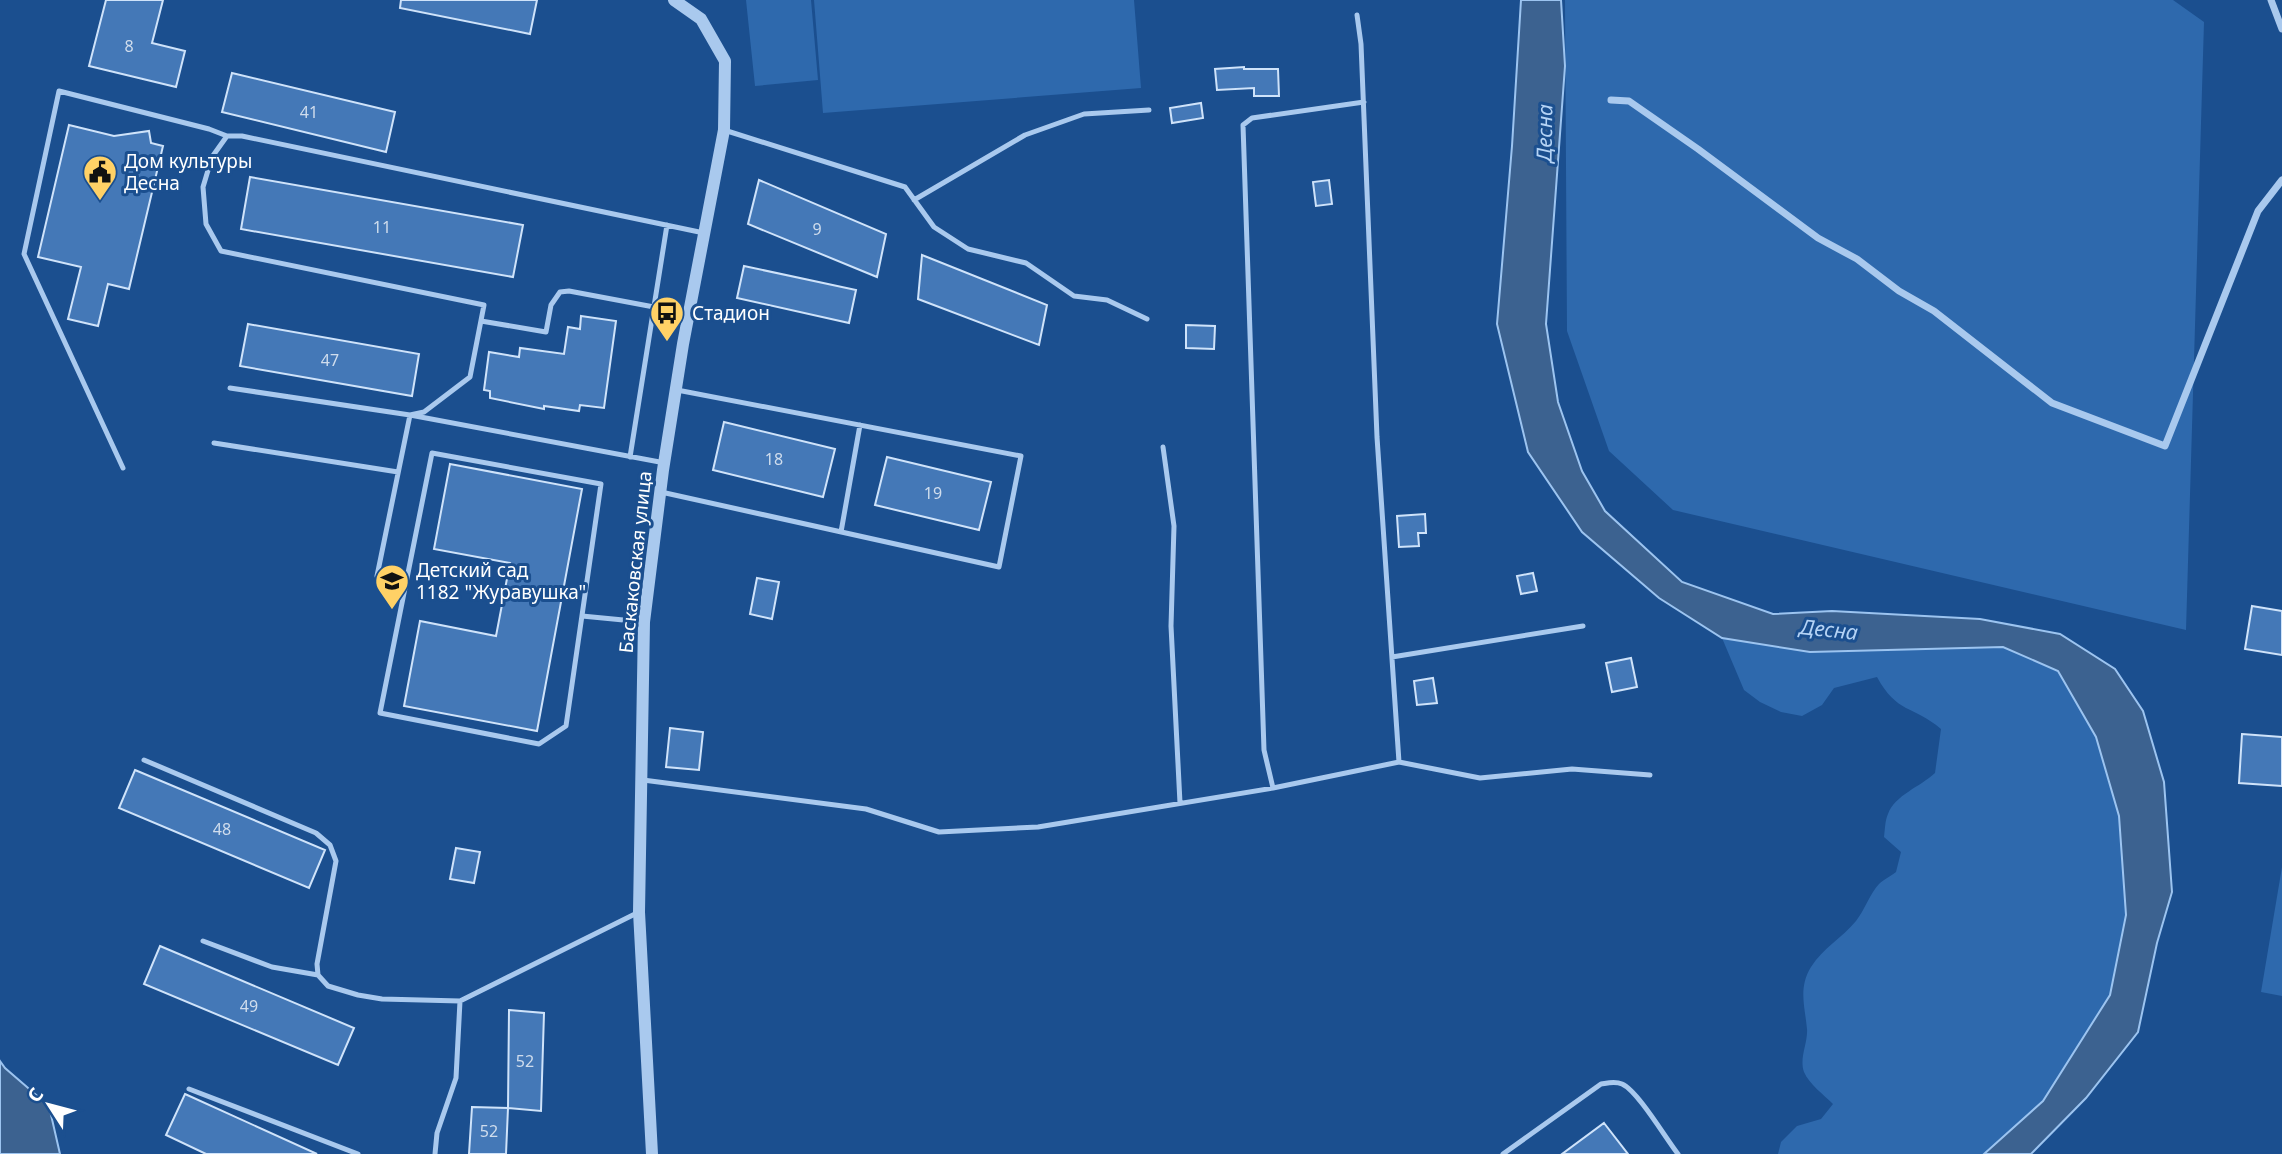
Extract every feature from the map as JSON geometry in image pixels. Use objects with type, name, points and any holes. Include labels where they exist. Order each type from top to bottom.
[{"type":"street","name":"Баскаковская улица","points":[[652,1154],[639,912],[644,622],[664,463],[724,130],[725,61],[702,19],[674,0]]},
{"type":"street","points":[[2271,0],[2282,29]]},
{"type":"street","points":[[1611,100],[1629,101],[1818,238],[1857,259],[1899,291],[1934,311],[2052,403],[2165,446],[2258,211],[2282,180]]},
{"type":"lane","points":[[1357,15],[1364,102],[1377,437],[1399,762]]},
{"type":"lane","points":[[123,468],[24,254],[59,91],[209,129],[227,136],[242,136],[704,233]]},
{"type":"lane","points":[[1273,788],[1264,750],[1243,125],[1252,117],[1364,102]]},
{"type":"lane","points":[[914,200],[1025,135],[1084,114],[1149,110]]},
{"type":"lane","points":[[724,130],[905,187],[933,227],[968,249],[1026,263],[1074,296],[1107,300],[1147,319]]},
{"type":"lane","points":[[227,136],[212,157],[203,187],[206,224],[220,251],[484,305],[470,377],[424,412],[410,415]]},
{"type":"lane","points":[[630,457],[667,225]]},
{"type":"lane","points":[[481,321],[546,332],[551,304],[559,292],[569,291],[654,307]]},
{"type":"lane","points":[[230,388],[410,415],[664,463]]},
{"type":"lane","points":[[661,492],[999,567],[1021,456],[677,390]]},
{"type":"lane","points":[[377,576],[410,415]]},
{"type":"lane","points":[[841,532],[860,425]]},
{"type":"lane","points":[[214,443],[398,472]]},
{"type":"lane","points":[[1163,447],[1174,526],[1171,626],[1180,803]]},
{"type":"lane","points":[[432,453],[601,484],[582,616],[566,726],[539,744],[380,713],[432,453]]},
{"type":"lane","points":[[582,616],[644,622]]},
{"type":"lane","points":[[1392,657],[1583,626]]},
{"type":"lane","points":[[144,760],[316,833],[330,845],[336,861],[317,964],[318,975],[328,986],[383,999],[460,1001],[639,912]]},
{"type":"lane","points":[[643,780],[866,809],[939,832],[1038,827],[1273,788],[1399,762],[1480,778],[1572,769],[1650,775]]},
{"type":"lane","points":[[203,941],[272,967],[318,975]]},
{"type":"lane","points":[[435,1154],[437,1133],[456,1078],[460,1001]]},
{"type":"lane","points":[[1503,1154],[1601,1084],[1613,1082],[1625,1085],[1634,1094],[1678,1154]]},
{"type":"lane","points":[[189,1089],[358,1154]]},
{"type":"shaded area","points":[[746,0],[811,0],[818,80],[755,86]]},
{"type":"shaded area","points":[[814,0],[1134,0],[1141,88],[823,113]]},
{"type":"shaded area","points":[[1565,0],[2173,0],[2204,22],[2186,630],[1673,510],[1609,451],[1567,331]]},
{"type":"shaded area","points":[[1722,638],[1810,652],[2002,647],[2058,671],[2096,737],[2119,816],[2126,915],[2110,995],[2043,1101],[1984,1154],[1778,1154],[1781,1142],[1797,1126],[1821,1119],[1833,1104],[1809,1081],[1804,1072],[1803,1056],[1807,1029],[1803,990],[1807,975],[1821,954],[1856,921],[1879,884],[1896,872],[1901,852],[1884,837],[1887,816],[1891,807],[1902,796],[1935,773],[1941,729],[1899,703],[1884,689],[1877,677],[1834,688],[1822,705],[1802,716],[1781,712],[1760,702],[1744,690]]},
{"type":"shaded area","points":[[2282,867],[2282,996],[2261,992]]},
{"type":"water","name":"Десна","points":[[1521,0],[1561,0],[1565,66],[1546,324],[1558,402],[1582,471],[1605,511],[1682,582],[1773,614],[1832,611],[1980,619],[2060,634],[2115,669],[2143,711],[2164,782],[2172,892],[2157,943],[2138,1032],[2086,1098],[2031,1154],[1984,1154],[2043,1101],[2110,995],[2126,915],[2119,816],[2096,737],[2058,671],[2003,647],[1810,652],[1722,638],[1659,598],[1582,532],[1528,452],[1497,324]]},
{"type":"water","points":[[0,1061],[49,1106],[60,1154],[0,1154]]},
{"type":"building","points":[[106,0],[163,0],[152,43],[185,51],[176,87],[89,66]]},
{"type":"building","points":[[401,0],[537,0],[530,34],[400,8]]},
{"type":"building","points":[[1215,69],[1278,69],[1279,96],[1254,96],[1254,88],[1217,90]]},
{"type":"building","points":[[232,73],[395,112],[386,152],[222,112]]},
{"type":"building","points":[[1201,103],[1203,118],[1172,123],[1170,108]]},
{"type":"building","name":"Дом культуры Десна","points":[[69,125],[114,136],[149,131],[151,143],[163,146],[129,289],[108,284],[98,326],[68,319],[81,267],[38,257]]},
{"type":"building","points":[[250,177],[523,225],[513,277],[241,229]]},
{"type":"building","points":[[759,180],[886,234],[877,277],[748,224]]},
{"type":"building","points":[[1329,180],[1332,204],[1316,206],[1313,182]]},
{"type":"building","points":[[922,255],[1047,305],[1039,345],[918,299]]},
{"type":"building","points":[[744,266],[856,290],[849,323],[737,298]]},
{"type":"building","points":[[581,316],[616,321],[604,408],[580,405],[579,411],[544,406],[544,409],[490,398],[490,391],[484,390],[489,352],[519,357],[520,348],[564,354],[568,327],[580,329]]},
{"type":"building","points":[[248,324],[419,354],[412,396],[240,366]]},
{"type":"building","points":[[1186,325],[1215,326],[1214,349],[1186,348]]},
{"type":"building","points":[[724,422],[835,449],[823,497],[713,470]]},
{"type":"building","points":[[887,457],[991,482],[979,530],[875,505]]},
{"type":"building","points":[[450,464],[582,489],[537,731],[404,706],[420,621],[496,636],[510,563],[434,549]]},
{"type":"building","points":[[1425,514],[1426,533],[1418,533],[1419,546],[1399,547],[1397,516]]},
{"type":"building","points":[[1533,573],[1537,591],[1521,594],[1517,576]]},
{"type":"building","points":[[757,578],[779,582],[772,619],[750,614]]},
{"type":"building","points":[[2252,606],[2282,611],[2282,655],[2245,649]]},
{"type":"building","points":[[1631,658],[1637,687],[1612,692],[1606,663]]},
{"type":"building","points":[[1433,678],[1437,703],[1417,705],[1414,681]]},
{"type":"building","points":[[670,728],[703,732],[699,770],[666,767]]},
{"type":"building","points":[[2242,734],[2282,737],[2282,786],[2239,783]]},
{"type":"building","points":[[135,770],[325,850],[309,888],[119,808]]},
{"type":"building","points":[[456,848],[480,852],[474,883],[450,879]]},
{"type":"building","points":[[160,946],[354,1028],[338,1065],[144,984]]},
{"type":"building","points":[[509,1010],[544,1013],[541,1111],[508,1108]]},
{"type":"building","points":[[185,1094],[317,1154],[206,1154],[166,1135]]},
{"type":"building","points":[[472,1107],[508,1108],[506,1154],[469,1154]]},
{"type":"building","points":[[1604,1123],[1628,1154],[1562,1154]]},
{"type":"place","name":"Дом культуры Десна","points":[[100,202]]},
{"type":"place","name":"Стадион","points":[[667,343]]},
{"type":"place","name":"Детский сад 1182 \"Журавушка\"","points":[[392,611]]}]
